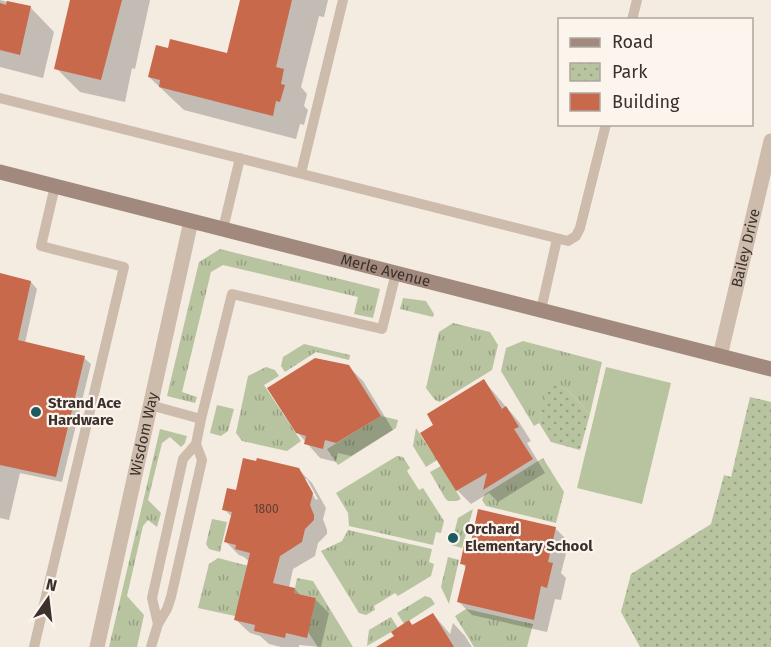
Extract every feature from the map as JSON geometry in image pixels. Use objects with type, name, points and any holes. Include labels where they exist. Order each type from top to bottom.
[{"type":"street","name":"Bailey Drive","points":[[720,356],[771,141]]},
{"type":"street","name":"Merle Avenue","points":[[0,172],[771,369]]},
{"type":"street","name":"Wisdom Way","points":[[97,647],[191,221]]},
{"type":"lane","points":[[301,173],[344,0]]},
{"type":"lane","points":[[632,18],[637,0]]},
{"type":"lane","points":[[0,99],[568,241],[576,237],[580,228],[606,126]]},
{"type":"lane","points":[[223,229],[240,158]]},
{"type":"lane","points":[[34,647],[124,267],[41,246],[55,186]]},
{"type":"lane","points":[[541,310],[557,239]]},
{"type":"lane","points":[[158,624],[152,597],[183,459],[196,444],[232,294],[382,329],[396,273]]},
{"type":"lane","points":[[150,405],[201,419]]},
{"type":"lane","points":[[151,647],[158,624],[171,597],[202,460],[196,444]]},
{"type":"green space","points":[[220,249],[380,289],[373,318],[354,314],[358,297],[223,265],[211,272],[182,392],[197,397],[195,403],[167,396],[199,262]]},
{"type":"green space","points":[[403,298],[426,301],[434,314],[433,317],[400,309]]},
{"type":"green space","points":[[453,323],[490,332],[498,345],[492,370],[440,402],[435,400],[426,388],[439,332]]},
{"type":"green space","points":[[523,341],[602,362],[590,414],[567,389],[549,385],[539,423],[534,426],[501,371],[506,348]]},
{"type":"green space","points":[[304,344],[350,355],[349,360],[316,352],[285,372],[281,366],[283,357]]},
{"type":"green space","points":[[266,367],[275,370],[279,376],[264,385],[301,441],[287,451],[242,441],[236,433],[248,376]]},
{"type":"green space","points":[[606,367],[671,383],[642,504],[577,488]]},
{"type":"green space","points":[[548,384],[567,389],[590,414],[580,450],[551,442],[539,423]]},
{"type":"green space","points":[[750,397],[771,402],[771,647],[640,647],[621,612],[631,574],[711,524],[724,475],[731,477]]},
{"type":"green space","points":[[217,405],[234,409],[228,431],[221,436],[210,433]]},
{"type":"green space","points":[[381,416],[398,420],[396,428],[338,465],[327,449]]},
{"type":"green space","points":[[416,428],[437,460],[426,467],[413,446]]},
{"type":"green space","points":[[160,429],[187,436],[181,447],[170,437],[162,443],[148,500],[161,513],[157,527],[148,520],[143,526],[127,596],[144,615],[137,647],[109,647]]},
{"type":"green space","points":[[397,456],[403,457],[410,468],[407,471],[419,490],[423,488],[444,521],[441,533],[436,532],[433,545],[349,526],[348,513],[336,493]]},
{"type":"green space","points":[[543,458],[564,492],[556,523],[486,506],[482,500],[485,494]]},
{"type":"green space","points":[[441,466],[461,499],[448,501],[445,498],[430,472]]},
{"type":"green space","points":[[473,509],[462,548],[451,545],[458,518]]},
{"type":"green space","points":[[212,519],[227,522],[220,552],[209,549],[206,544]]},
{"type":"green space","points":[[348,530],[432,549],[429,562],[434,564],[431,576],[398,596],[395,593],[374,606],[375,610],[366,615],[359,613],[321,551],[342,541]]},
{"type":"green space","points":[[448,557],[459,560],[449,604],[441,587]]},
{"type":"green space","points":[[218,558],[267,571],[235,616],[198,608],[209,564]]},
{"type":"green space","points":[[297,578],[313,581],[353,647],[318,647],[308,632],[316,598],[294,593]]},
{"type":"green space","points":[[425,596],[431,598],[435,604],[404,624],[397,613]]},
{"type":"green space","points":[[466,609],[533,624],[527,647],[474,647],[455,616]]},
{"type":"green space","points":[[391,617],[398,628],[367,646],[369,630]]},
{"type":"building","points":[[70,0],[122,0],[101,80],[54,69]]},
{"type":"building","points":[[240,0],[292,0],[276,67],[284,69],[281,84],[285,85],[280,102],[276,101],[273,116],[159,87],[160,80],[148,77],[156,45],[168,48],[170,39],[227,53]]},
{"type":"building","points":[[7,1],[31,6],[20,55],[0,50],[0,3],[6,5]]},
{"type":"building","name":"Strand Ace Hardware","points":[[0,273],[31,281],[18,340],[85,356],[56,477],[0,465]]},
{"type":"building","points":[[315,358],[349,365],[381,416],[336,443],[325,440],[323,449],[304,444],[306,436],[296,433],[267,388]]},
{"type":"building","points":[[484,379],[502,409],[506,406],[519,427],[514,429],[533,459],[483,490],[487,473],[456,491],[420,433],[433,425],[427,414]]},
{"type":"building","points":[[243,458],[256,461],[257,458],[299,468],[313,493],[310,505],[314,520],[305,529],[302,542],[280,556],[273,583],[295,588],[294,593],[316,598],[307,638],[286,633],[285,638],[254,631],[255,625],[234,620],[250,553],[235,549],[236,545],[224,542],[232,512],[222,510],[227,488],[236,490]]},
{"type":"building","points":[[478,509],[556,527],[548,562],[553,563],[547,588],[541,586],[534,620],[457,602],[466,565],[460,564],[464,545],[470,547]]},
{"type":"building","points":[[433,613],[454,647],[376,647],[394,636],[391,632],[409,620],[412,625]]},
{"type":"place","name":"Strand Ace Hardware","points":[[36,412]]},
{"type":"place","name":"Orchard Elementary School","points":[[453,538]]}]
